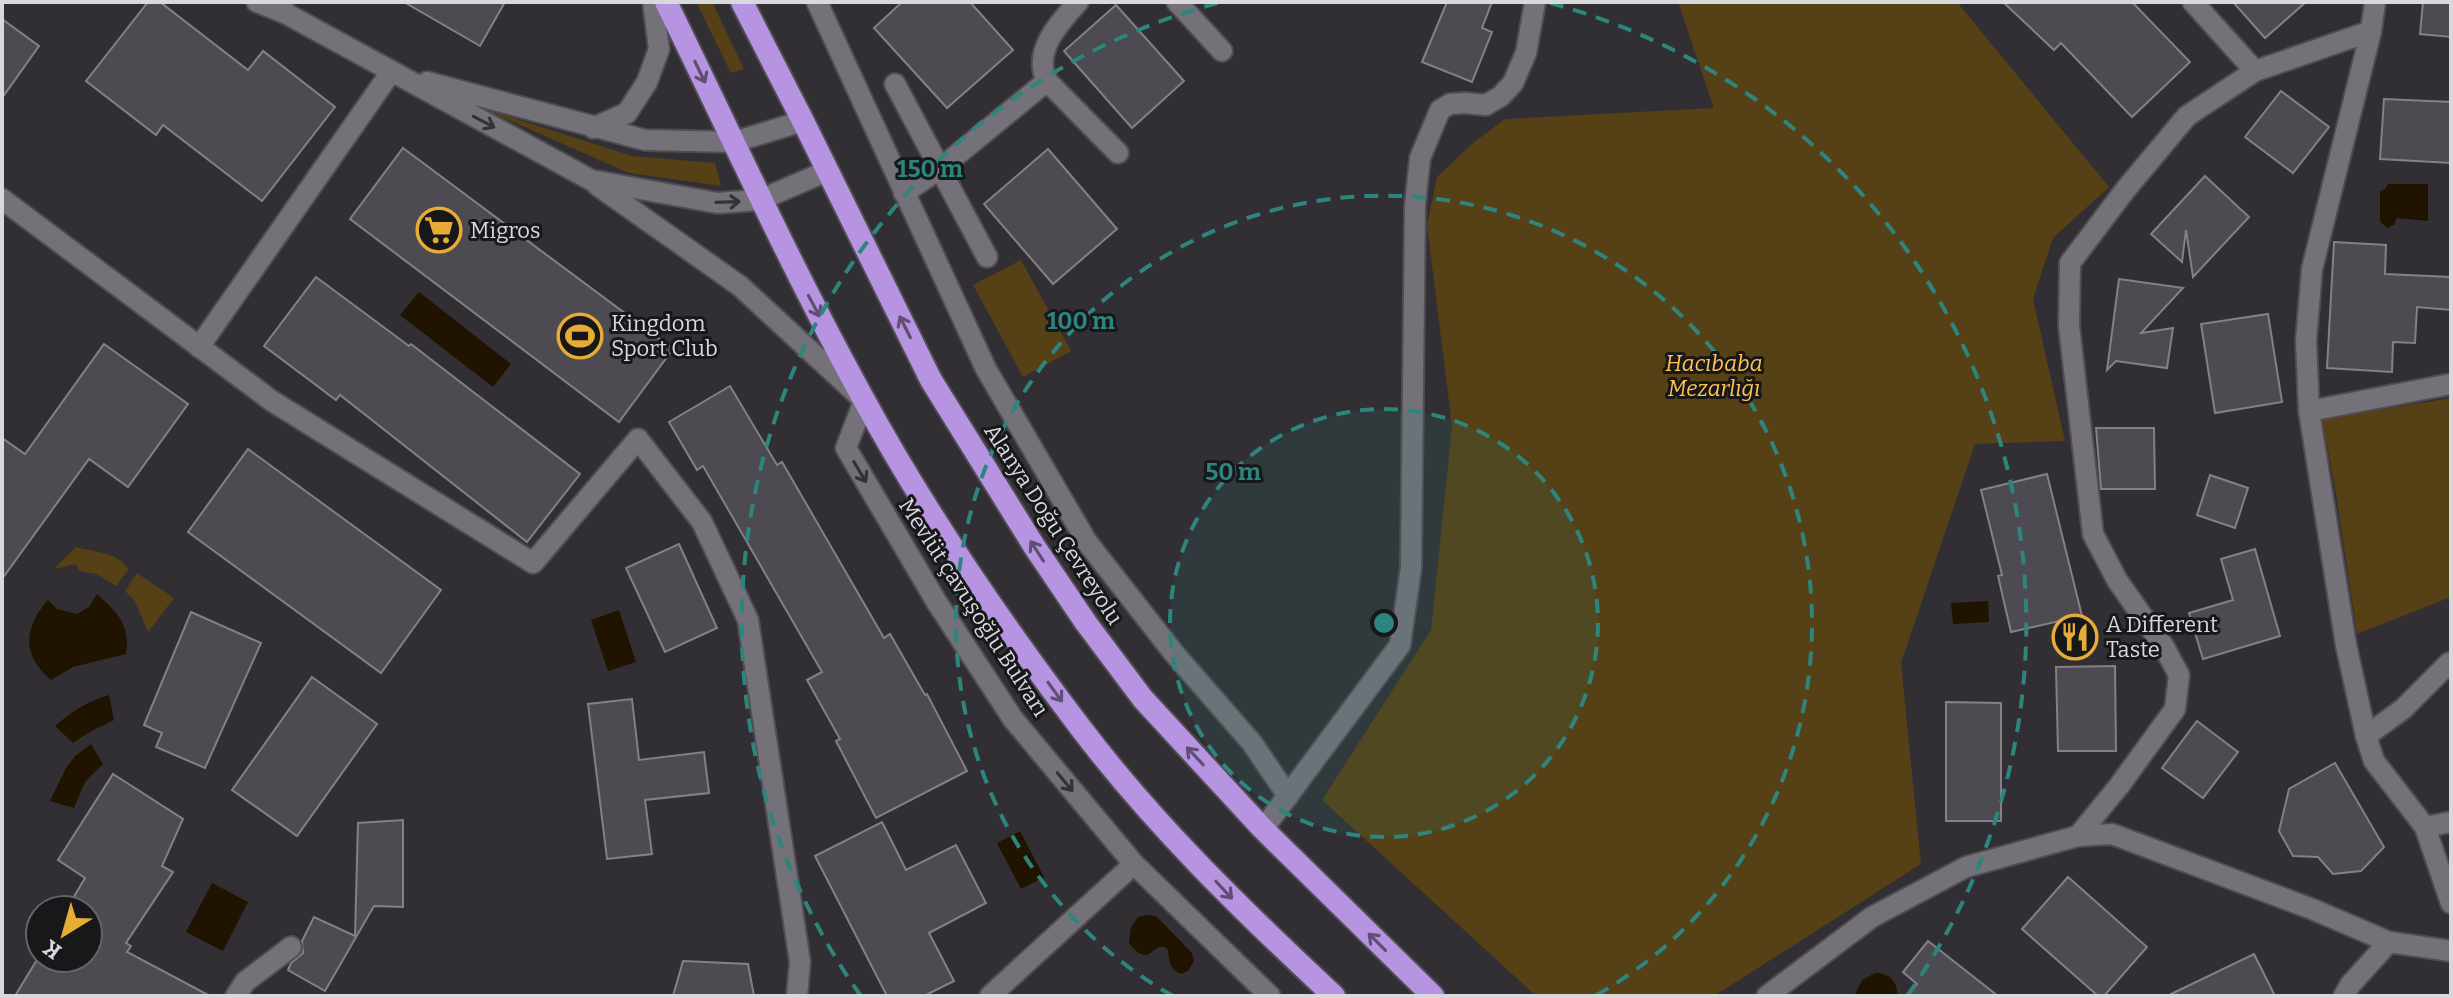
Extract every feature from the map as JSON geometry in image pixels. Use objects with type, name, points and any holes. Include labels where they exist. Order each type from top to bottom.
[{"type":"highway","points":[[666,2],[760,200],[864,401],[964,565],[1081,729],[1156,817],[1248,916],[1334,996]]},
{"type":"highway","name":"Alanya Doğu Çevreyolu","points":[[742,2],[931,380],[1034,546],[1086,623],[1143,699],[1263,829],[1433,996]]},
{"type":"street","points":[[257,2],[283,8],[391,72],[591,180],[740,286],[864,401]]},
{"type":"street","points":[[593,128],[627,113],[647,82],[659,49],[653,2]]},
{"type":"street","points":[[817,2],[986,369],[1087,542],[1173,652],[1252,743],[1288,796]]},
{"type":"street","points":[[1177,2],[1222,51]]},
{"type":"street","points":[[1263,829],[1400,645],[1411,568],[1415,205],[1420,158],[1440,110],[1450,104],[1486,105],[1501,96],[1513,83],[1526,53],[1535,2]]},
{"type":"street","points":[[2193,2],[2255,71]]},
{"type":"street","points":[[2375,2],[2371,31],[2312,269],[2306,341],[2309,411],[2346,645],[2366,736],[2374,761],[2425,827],[2451,903]]},
{"type":"street","points":[[1074,4],[1042,54],[1043,73],[1047,81],[1118,153]]},
{"type":"street","points":[[2078,836],[2175,709],[2179,675],[2164,647],[2117,580],[2093,534],[2069,326],[2070,263],[2187,116],[2255,71],[2371,31]]},
{"type":"street","points":[[391,72],[645,140],[734,142],[803,121]]},
{"type":"street","points":[[199,347],[391,72]]},
{"type":"street","points":[[904,193],[941,168],[1047,81]]},
{"type":"street","points":[[895,84],[987,257]]},
{"type":"street","points":[[591,180],[717,203],[760,200],[827,171]]},
{"type":"street","points":[[2,199],[272,401],[533,563],[638,439],[702,522],[748,620],[800,962],[797,996]]},
{"type":"street","points":[[2309,411],[2451,384]]},
{"type":"street","name":"Mevlüt çavuşoğlu Bulvarı","points":[[864,401],[846,448],[936,601],[1013,719],[1134,864],[1270,996]]},
{"type":"street","points":[[2366,736],[2403,709],[2449,663]]},
{"type":"street","points":[[2425,827],[2451,822]]},
{"type":"street","points":[[1767,996],[1872,917],[1966,867],[2078,836],[2112,834],[2312,909],[2389,942],[2451,951]]},
{"type":"street","points":[[990,996],[1134,864]]},
{"type":"street","points":[[2344,996],[2350,985],[2389,942]]},
{"type":"street","points":[[236,996],[245,982],[291,947]]},
{"type":"green space","points":[[696,2],[712,2],[744,69],[731,73]]},
{"type":"green space","name":"Hacıbaba Mezarlığı","points":[[1678,2],[1957,2],[2109,187],[2053,238],[2033,299],[2065,441],[1975,444],[1901,663],[1921,864],[1714,996],[1536,996],[1322,800],[1431,630],[1452,426],[1427,225],[1437,177],[1473,143],[1505,119],[1714,108]]},
{"type":"green space","points":[[479,107],[632,156],[715,163],[721,186],[629,173]]},
{"type":"green space","points":[[1021,260],[1071,351],[1023,377],[973,285]]},
{"type":"green space","points":[[2451,398],[2451,597],[2357,634],[2322,419]]},
{"type":"green space","points":[[76,547],[120,560],[128,570],[116,586],[97,574],[79,571],[76,564],[54,569]]},
{"type":"green space","points":[[137,573],[174,598],[148,632],[135,601],[125,591]]},
{"type":"shaded area","points":[[2388,184],[2428,184],[2428,221],[2396,218],[2395,224],[2388,228],[2380,222],[2380,191]]},
{"type":"shaded area","points":[[419,292],[511,364],[493,387],[400,315]]},
{"type":"shaded area","points":[[97,594],[121,620],[126,635],[126,654],[73,667],[51,680],[31,652],[30,631],[34,621],[48,600],[57,609],[77,614],[89,607]]},
{"type":"shaded area","points":[[1988,601],[1989,622],[1953,624],[1951,603]]},
{"type":"shaded area","points":[[619,610],[636,662],[608,671],[591,620]]},
{"type":"shaded area","points":[[109,695],[114,720],[73,743],[55,726],[80,708]]},
{"type":"shaded area","points":[[91,744],[103,764],[85,782],[74,808],[50,801],[66,768],[75,756]]},
{"type":"shaded area","points":[[1020,831],[1044,877],[1021,889],[997,843]]},
{"type":"shaded area","points":[[212,883],[248,902],[223,951],[186,932]]},
{"type":"shaded area","points":[[1156,916],[1192,953],[1194,961],[1188,971],[1181,974],[1175,971],[1164,947],[1146,955],[1136,951],[1129,943],[1131,927],[1138,917]]},
{"type":"shaded area","points":[[1875,973],[1892,979],[1897,996],[1854,996],[1862,980]]},
{"type":"building","points":[[148,2],[160,2],[248,70],[263,51],[335,107],[262,201],[163,125],[156,135],[86,81]]},
{"type":"building","points":[[404,2],[505,2],[480,46]]},
{"type":"building","points":[[902,2],[970,2],[1013,50],[947,108],[874,28]]},
{"type":"building","points":[[1447,2],[1492,2],[1482,28],[1492,32],[1472,82],[1422,62]]},
{"type":"building","points":[[2003,2],[2132,2],[2190,62],[2132,117],[2061,43],[2054,50]]},
{"type":"building","points":[[2233,2],[2306,2],[2265,38]]},
{"type":"building","points":[[2423,2],[2451,2],[2451,37],[2420,34]]},
{"type":"building","points":[[1116,5],[1184,81],[1132,128],[1064,51]]},
{"type":"building","points":[[2,19],[39,46],[2,98]]},
{"type":"building","points":[[2281,91],[2329,127],[2293,173],[2245,137]]},
{"type":"building","points":[[2384,99],[2451,102],[2451,163],[2380,159]]},
{"type":"building","points":[[403,148],[673,349],[619,422],[350,219]]},
{"type":"building","points":[[1048,149],[1117,229],[1053,284],[984,204]]},
{"type":"building","points":[[2205,176],[2249,217],[2193,277],[2186,230],[2182,262],[2151,234]]},
{"type":"building","points":[[2334,242],[2386,245],[2385,274],[2451,277],[2451,310],[2417,307],[2415,343],[2393,342],[2392,372],[2327,368]]},
{"type":"building","points":[[316,277],[409,346],[411,344],[580,474],[527,542],[340,395],[336,400],[264,346]]},
{"type":"building","points":[[2119,279],[2183,288],[2141,333],[2173,328],[2167,368],[2116,361],[2107,370]]},
{"type":"building","points":[[2268,314],[2282,402],[2215,413],[2201,324]]},
{"type":"building","points":[[104,344],[188,404],[128,487],[89,459],[2,579],[2,438],[25,454]]},
{"type":"building","points":[[730,386],[777,465],[782,462],[884,638],[890,634],[927,694],[967,771],[876,818],[836,741],[840,739],[807,680],[822,672],[703,466],[697,470],[669,422]]},
{"type":"building","points":[[2096,428],[2154,428],[2155,489],[2101,489]]},
{"type":"building","points":[[248,449],[441,590],[381,673],[188,532]]},
{"type":"building","points":[[2047,474],[2082,616],[2011,632],[1998,576],[2002,575],[1981,490]]},
{"type":"building","points":[[2210,475],[2248,488],[2235,528],[2197,515]]},
{"type":"building","points":[[679,544],[717,628],[665,652],[626,568]]},
{"type":"building","points":[[2255,549],[2280,636],[2203,659],[2189,613],[2233,600],[2221,559]]},
{"type":"building","points":[[191,612],[261,643],[205,768],[156,747],[162,733],[144,725]]},
{"type":"building","points":[[2115,666],[2116,751],[2058,751],[2056,667]]},
{"type":"building","points":[[312,677],[377,724],[297,836],[232,790]]},
{"type":"building","points":[[632,699],[639,760],[704,752],[709,793],[645,800],[652,854],[607,859],[588,704]]},
{"type":"building","points":[[1946,702],[2001,703],[2001,821],[1946,821]]},
{"type":"building","points":[[2197,721],[2238,752],[2203,798],[2162,768]]},
{"type":"building","points":[[2335,763],[2384,847],[2361,871],[2333,874],[2318,857],[2293,856],[2279,831],[2289,789]]},
{"type":"building","points":[[113,774],[183,819],[162,866],[173,872],[126,943],[131,946],[127,952],[210,996],[15,996],[28,974],[104,974],[104,894],[76,894],[85,878],[58,860]]},
{"type":"building","points":[[403,820],[403,907],[374,906],[325,991],[288,970],[303,953],[302,941],[314,917],[355,936],[358,823]]},
{"type":"building","points":[[882,822],[906,870],[956,845],[986,903],[929,933],[954,981],[924,996],[887,996],[815,856]]},
{"type":"building","points":[[2068,877],[2147,947],[2104,996],[2098,996],[2022,929]]},
{"type":"building","points":[[1928,941],[1998,996],[1907,996],[1917,984],[1903,972]]},
{"type":"building","points":[[2254,954],[2275,996],[2167,996]]},
{"type":"building","points":[[683,961],[748,964],[754,996],[673,996]]},
{"type":"place","name":"Migros","points":[[439,230]]},
{"type":"place","name":"Kingdom Sport Club","points":[[580,336]]},
{"type":"place","name":"A Different Taste","points":[[2075,637]]}]
